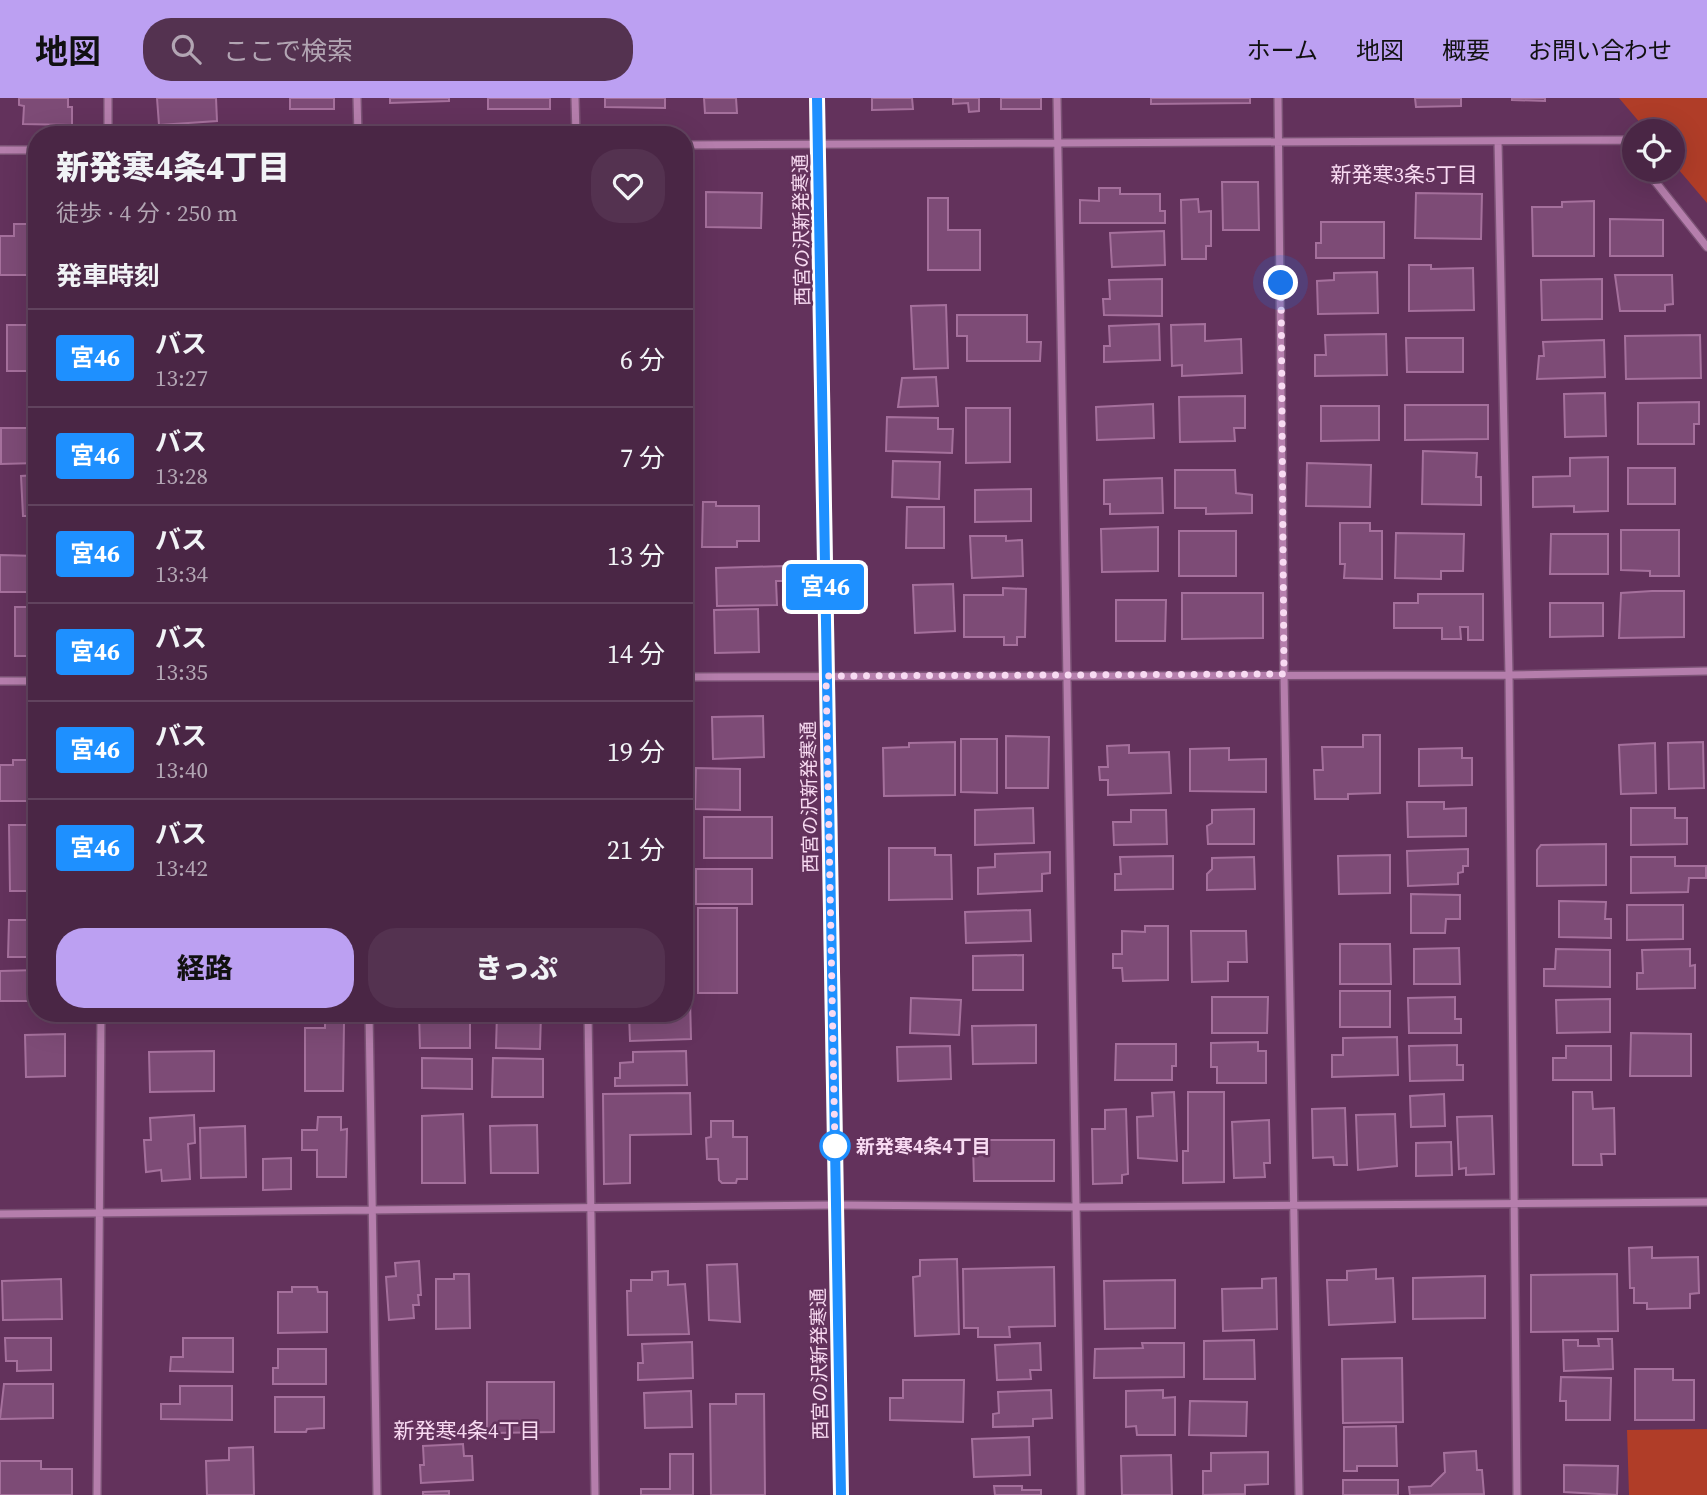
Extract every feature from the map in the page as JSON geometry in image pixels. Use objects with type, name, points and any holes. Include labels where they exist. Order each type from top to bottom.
[{"type":"street","points":[[107,126],[108,98]]},
{"type":"street","points":[[357,98],[358,126]]},
{"type":"street","points":[[575,98],[576,126]]},
{"type":"street","name":"西宮の沢新発寒通","points":[[817,98],[841,1495]]},
{"type":"street","points":[[1057,98],[1081,1495]]},
{"type":"street","points":[[1278,98],[1284,674],[1296,1206],[1299,1495]]},
{"type":"street","points":[[693,145],[1622,140]]},
{"type":"street","points":[[1498,141],[1509,675],[1517,1495]]},
{"type":"street","points":[[0,150],[28,150]]},
{"type":"street","points":[[1656,182],[1707,247]]},
{"type":"street","points":[[693,677],[1509,675],[1707,671]]},
{"type":"street","points":[[0,681],[28,681]]},
{"type":"street","points":[[97,1495],[102,1022]]},
{"type":"street","points":[[369,1022],[377,1495]]},
{"type":"street","points":[[588,1022],[595,1495]]},
{"type":"street","points":[[0,1214],[836,1205],[1077,1207],[1707,1202]]},
{"type":"shaded area","points":[[1619,98],[1707,98],[1707,203],[1685,177],[1685,119],[1637,119]]},
{"type":"shaded area","points":[[1707,1429],[1707,1495],[1629,1495],[1627,1430]]},
{"type":"building","points":[[19,98],[68,98],[68,107],[72,107],[72,125],[23,124],[24,106],[19,105]]},
{"type":"building","points":[[157,98],[216,98],[217,121],[159,125]]},
{"type":"building","points":[[290,98],[334,98],[334,109],[290,109]]},
{"type":"building","points":[[390,98],[449,98],[449,101],[390,103]]},
{"type":"building","points":[[488,98],[550,98],[550,109],[488,109]]},
{"type":"building","points":[[605,98],[665,98],[665,108],[605,107]]},
{"type":"building","points":[[704,98],[736,98],[737,113],[705,113]]},
{"type":"building","points":[[872,98],[912,98],[913,109],[872,110]]},
{"type":"building","points":[[953,98],[979,98],[979,111],[969,112],[968,103],[953,104]]},
{"type":"building","points":[[1001,98],[1041,98],[1041,109],[1001,109]]},
{"type":"building","points":[[1151,98],[1250,98],[1250,103],[1151,104]]},
{"type":"building","points":[[1415,98],[1461,98],[1461,106],[1416,107]]},
{"type":"building","points":[[1545,98],[1545,101],[1512,100]]},
{"type":"building","points":[[1222,182],[1258,182],[1259,230],[1223,230]]},
{"type":"building","points":[[1099,188],[1120,188],[1120,194],[1160,194],[1160,211],[1165,211],[1165,223],[1080,223],[1080,200],[1099,201]]},
{"type":"building","points":[[706,192],[762,193],[761,228],[706,227]]},
{"type":"building","points":[[1416,193],[1482,194],[1481,239],[1415,238]]},
{"type":"building","points":[[928,198],[948,198],[948,230],[980,230],[980,270],[928,270]]},
{"type":"building","points":[[1198,199],[1199,212],[1211,211],[1211,246],[1206,246],[1206,259],[1182,259],[1181,200]]},
{"type":"building","points":[[1594,201],[1594,256],[1533,256],[1532,207],[1562,207],[1562,202]]},
{"type":"building","points":[[1610,219],[1663,220],[1663,256],[1610,256]]},
{"type":"building","points":[[1321,222],[1384,222],[1384,258],[1316,258],[1316,243],[1321,243]]},
{"type":"building","points":[[14,224],[28,224],[28,275],[0,275],[0,236],[14,236]]},
{"type":"building","points":[[1164,231],[1165,265],[1112,267],[1110,233]]},
{"type":"building","points":[[1409,265],[1431,265],[1431,269],[1473,268],[1474,310],[1409,311]]},
{"type":"building","points":[[1377,272],[1378,313],[1318,314],[1317,281],[1334,280],[1334,273]]},
{"type":"building","points":[[1615,275],[1672,275],[1673,304],[1665,305],[1665,311],[1620,311]]},
{"type":"building","points":[[1162,279],[1162,316],[1104,315],[1103,299],[1110,299],[1109,280]]},
{"type":"building","points":[[1602,279],[1602,319],[1542,320],[1541,280]]},
{"type":"building","points":[[946,305],[948,368],[914,369],[911,306]]},
{"type":"building","points":[[957,315],[1027,315],[1027,342],[1041,342],[1040,361],[967,361],[967,336],[957,336]]},
{"type":"building","points":[[1159,324],[1160,360],[1104,362],[1104,346],[1110,346],[1109,326]]},
{"type":"building","points":[[1205,324],[1205,341],[1241,339],[1242,373],[1182,376],[1182,365],[1172,366],[1171,325]]},
{"type":"building","points":[[7,325],[28,325],[28,371],[7,371]]},
{"type":"building","points":[[1386,334],[1387,375],[1315,376],[1315,355],[1326,355],[1325,335]]},
{"type":"building","points":[[1700,335],[1701,378],[1626,379],[1625,336]]},
{"type":"building","points":[[1406,338],[1463,338],[1463,372],[1407,372]]},
{"type":"building","points":[[1604,340],[1605,377],[1537,379],[1539,356],[1544,356],[1543,342]]},
{"type":"building","points":[[936,377],[938,406],[898,407],[902,378]]},
{"type":"building","points":[[1605,393],[1606,436],[1565,437],[1564,394]]},
{"type":"building","points":[[1245,396],[1245,428],[1234,428],[1235,441],[1180,442],[1179,397]]},
{"type":"building","points":[[1699,402],[1699,424],[1694,424],[1694,444],[1638,444],[1638,403]]},
{"type":"building","points":[[1153,404],[1154,438],[1097,440],[1096,407]]},
{"type":"building","points":[[1405,405],[1488,405],[1488,439],[1405,440]]},
{"type":"building","points":[[1321,406],[1379,406],[1379,440],[1321,441]]},
{"type":"building","points":[[966,408],[1010,408],[1010,462],[966,463]]},
{"type":"building","points":[[887,417],[938,418],[938,429],[953,429],[952,453],[886,451]]},
{"type":"building","points":[[1,428],[28,428],[28,463],[1,464]]},
{"type":"building","points":[[1423,451],[1477,453],[1476,477],[1481,477],[1481,505],[1422,504]]},
{"type":"building","points":[[1608,457],[1608,511],[1574,512],[1574,506],[1533,507],[1533,477],[1570,476],[1570,458]]},
{"type":"building","points":[[893,461],[940,462],[939,499],[892,497]]},
{"type":"building","points":[[1307,463],[1371,465],[1370,507],[1306,506]]},
{"type":"building","points":[[1628,468],[1675,468],[1675,504],[1628,504]]},
{"type":"building","points":[[1175,470],[1235,470],[1236,493],[1252,495],[1252,513],[1206,514],[1206,508],[1175,508]]},
{"type":"building","points":[[21,476],[28,476],[28,516],[23,516]]},
{"type":"building","points":[[1162,478],[1163,513],[1110,514],[1110,504],[1104,504],[1104,480]]},
{"type":"building","points":[[1031,489],[1031,521],[975,522],[975,490]]},
{"type":"building","points":[[703,502],[716,502],[716,506],[759,506],[759,541],[737,541],[737,547],[702,547]]},
{"type":"building","points":[[907,507],[944,507],[944,548],[906,548]]},
{"type":"building","points":[[1340,523],[1370,523],[1370,531],[1382,531],[1382,579],[1344,578],[1345,564],[1340,564]]},
{"type":"building","points":[[1158,527],[1158,571],[1102,572],[1101,529]]},
{"type":"building","points":[[1621,530],[1679,530],[1679,576],[1650,576],[1650,571],[1621,570]]},
{"type":"building","points":[[1179,531],[1236,531],[1236,576],[1179,576]]},
{"type":"building","points":[[1396,533],[1464,534],[1463,571],[1441,571],[1441,579],[1395,578]]},
{"type":"building","points":[[1551,534],[1608,534],[1608,574],[1550,574]]},
{"type":"building","points":[[970,536],[1006,536],[1006,541],[1022,540],[1023,576],[972,578]]},
{"type":"building","points":[[0,555],[28,556],[28,592],[0,592]]},
{"type":"building","points":[[783,566],[784,581],[776,581],[777,605],[717,606],[716,568]]},
{"type":"building","points":[[953,584],[955,631],[915,633],[913,585]]},
{"type":"building","points":[[1003,588],[1026,589],[1025,637],[1017,637],[1017,645],[1004,645],[1004,637],[964,637],[964,595],[1003,595]]},
{"type":"building","points":[[1684,591],[1684,637],[1619,638],[1621,593]]},
{"type":"building","points":[[1182,593],[1263,593],[1263,638],[1182,639]]},
{"type":"building","points":[[1418,594],[1483,594],[1483,640],[1468,640],[1468,627],[1460,627],[1461,639],[1442,639],[1442,628],[1394,628],[1394,603],[1418,603]]},
{"type":"building","points":[[1116,600],[1166,600],[1165,641],[1116,641]]},
{"type":"building","points":[[1550,603],[1603,603],[1603,636],[1550,637]]},
{"type":"building","points":[[15,607],[28,607],[28,656],[15,656]]},
{"type":"building","points":[[758,609],[759,652],[715,653],[714,610]]},
{"type":"building","points":[[763,716],[764,757],[713,759],[712,717]]},
{"type":"building","points":[[1363,735],[1380,735],[1380,793],[1348,794],[1348,799],[1315,799],[1314,770],[1323,770],[1322,747],[1363,747]]},
{"type":"building","points":[[1006,736],[1049,737],[1048,788],[1006,788]]},
{"type":"building","points":[[961,739],[997,739],[997,793],[961,792]]},
{"type":"building","points":[[955,742],[955,795],[884,796],[883,748],[909,747],[909,743]]},
{"type":"building","points":[[1703,742],[1704,788],[1669,789],[1668,743]]},
{"type":"building","points":[[1655,743],[1656,793],[1621,794],[1619,745]]},
{"type":"building","points":[[1129,745],[1129,753],[1169,752],[1171,793],[1108,795],[1108,780],[1100,780],[1099,767],[1108,767],[1107,746]]},
{"type":"building","points":[[1229,748],[1229,760],[1266,759],[1266,792],[1190,791],[1190,749]]},
{"type":"building","points":[[1462,748],[1462,758],[1472,758],[1472,785],[1419,786],[1419,749]]},
{"type":"building","points":[[13,760],[28,760],[28,801],[0,801],[0,765],[13,765]]},
{"type":"building","points":[[696,768],[740,769],[740,810],[695,809]]},
{"type":"building","points":[[1407,802],[1444,802],[1444,809],[1466,808],[1466,836],[1408,837]]},
{"type":"building","points":[[1033,808],[1034,843],[975,845],[975,810]]},
{"type":"building","points":[[1631,808],[1675,808],[1675,818],[1687,818],[1687,844],[1631,845]]},
{"type":"building","points":[[1254,809],[1254,844],[1208,844],[1207,826],[1212,823],[1212,810]]},
{"type":"building","points":[[1131,810],[1166,810],[1167,844],[1114,845],[1113,822],[1131,822]]},
{"type":"building","points":[[704,817],[772,817],[772,858],[704,858]]},
{"type":"building","points":[[9,825],[28,825],[28,891],[10,891]]},
{"type":"building","points":[[1606,844],[1606,885],[1537,886],[1537,850],[1541,845]]},
{"type":"building","points":[[889,848],[935,848],[935,855],[951,855],[952,899],[889,900]]},
{"type":"building","points":[[1468,849],[1468,866],[1463,866],[1463,872],[1458,873],[1458,884],[1408,886],[1407,851]]},
{"type":"building","points":[[1050,852],[1050,873],[1042,874],[1042,891],[978,894],[978,868],[995,867],[995,854]]},
{"type":"building","points":[[1390,855],[1390,893],[1339,894],[1338,856]]},
{"type":"building","points":[[1173,856],[1173,889],[1115,890],[1115,874],[1121,874],[1120,857]]},
{"type":"building","points":[[1254,857],[1255,889],[1207,890],[1207,874],[1212,869],[1212,858]]},
{"type":"building","points":[[1631,857],[1675,857],[1675,866],[1706,866],[1706,878],[1689,878],[1688,892],[1631,893]]},
{"type":"building","points":[[696,869],[752,869],[752,904],[696,904]]},
{"type":"building","points":[[1411,894],[1460,895],[1460,919],[1446,919],[1445,933],[1411,933]]},
{"type":"building","points":[[1559,901],[1606,902],[1605,919],[1611,919],[1611,938],[1559,937]]},
{"type":"building","points":[[1627,905],[1683,905],[1683,939],[1627,940]]},
{"type":"building","points":[[698,908],[737,908],[737,993],[698,993]]},
{"type":"building","points":[[1030,910],[1031,941],[966,943],[965,912]]},
{"type":"building","points":[[9,920],[28,920],[28,957],[8,957]]},
{"type":"building","points":[[1145,926],[1168,926],[1168,980],[1123,981],[1122,968],[1113,968],[1113,954],[1122,954],[1122,931],[1145,932]]},
{"type":"building","points":[[1191,931],[1246,931],[1247,962],[1228,962],[1228,981],[1192,982]]},
{"type":"building","points":[[1340,944],[1390,944],[1391,984],[1340,984]]},
{"type":"building","points":[[1459,948],[1460,984],[1414,984],[1414,949]]},
{"type":"building","points":[[1556,949],[1610,950],[1610,987],[1544,986],[1544,969],[1555,969]]},
{"type":"building","points":[[1690,949],[1690,966],[1695,965],[1695,988],[1637,989],[1637,973],[1643,973],[1642,950]]},
{"type":"building","points":[[1023,955],[1023,990],[973,990],[973,956]]},
{"type":"building","points":[[28,970],[28,1001],[0,1001],[0,971]]},
{"type":"building","points":[[1340,991],[1390,991],[1390,1027],[1340,1027]]},
{"type":"building","points":[[1212,997],[1268,997],[1267,1033],[1212,1033]]},
{"type":"building","points":[[1455,997],[1455,1019],[1461,1019],[1461,1033],[1409,1033],[1408,998]]},
{"type":"building","points":[[911,998],[961,1000],[959,1035],[910,1033]]},
{"type":"building","points":[[1610,999],[1610,1032],[1557,1033],[1556,1000]]},
{"type":"building","points":[[419,1022],[470,1022],[470,1048],[420,1048]]},
{"type":"building","points":[[497,1022],[541,1022],[540,1049],[496,1048]]},
{"type":"building","points":[[629,1022],[691,1022],[691,1039],[630,1041]]},
{"type":"building","points":[[325,1023],[344,1023],[343,1091],[305,1091],[305,1028],[325,1028]]},
{"type":"building","points":[[1036,1025],[1036,1063],[973,1064],[972,1026]]},
{"type":"building","points":[[1631,1033],[1691,1034],[1691,1076],[1630,1076]]},
{"type":"building","points":[[65,1034],[65,1076],[26,1077],[25,1035]]},
{"type":"building","points":[[1397,1037],[1398,1075],[1332,1077],[1332,1055],[1343,1055],[1343,1038]]},
{"type":"building","points":[[1258,1042],[1258,1051],[1266,1051],[1266,1083],[1217,1083],[1217,1067],[1211,1067],[1211,1043]]},
{"type":"building","points":[[1116,1044],[1176,1044],[1176,1066],[1172,1066],[1172,1080],[1115,1080]]},
{"type":"building","points":[[1457,1045],[1457,1065],[1463,1065],[1463,1080],[1410,1081],[1409,1046]]},
{"type":"building","points":[[950,1046],[951,1079],[898,1081],[897,1047]]},
{"type":"building","points":[[1566,1046],[1611,1046],[1611,1080],[1553,1080],[1553,1058],[1566,1058]]},
{"type":"building","points":[[214,1051],[214,1091],[150,1092],[149,1052]]},
{"type":"building","points":[[686,1051],[687,1085],[615,1086],[615,1078],[620,1078],[620,1063],[633,1062],[633,1052]]},
{"type":"building","points":[[422,1058],[472,1059],[472,1089],[422,1088]]},
{"type":"building","points":[[493,1058],[543,1059],[543,1097],[492,1097]]},
{"type":"building","points":[[1174,1092],[1177,1161],[1138,1158],[1137,1117],[1153,1116],[1152,1093]]},
{"type":"building","points":[[1188,1092],[1224,1092],[1224,1182],[1183,1183],[1183,1151],[1188,1151]]},
{"type":"building","points":[[1573,1092],[1592,1092],[1593,1109],[1614,1108],[1615,1154],[1601,1154],[1602,1165],[1573,1165]]},
{"type":"building","points":[[690,1093],[691,1134],[630,1135],[630,1183],[604,1184],[603,1094]]},
{"type":"building","points":[[1444,1094],[1445,1126],[1411,1127],[1410,1096]]},
{"type":"building","points":[[1345,1108],[1347,1165],[1334,1165],[1333,1157],[1313,1158],[1312,1109]]},
{"type":"building","points":[[1126,1109],[1128,1174],[1122,1175],[1122,1183],[1093,1184],[1092,1129],[1105,1129],[1105,1110]]},
{"type":"building","points":[[463,1114],[465,1183],[422,1183],[422,1116]]},
{"type":"building","points":[[1395,1114],[1397,1166],[1358,1170],[1356,1115]]},
{"type":"building","points":[[194,1115],[195,1143],[188,1144],[190,1179],[162,1181],[161,1170],[146,1172],[144,1140],[151,1140],[150,1118]]},
{"type":"building","points":[[1492,1116],[1494,1174],[1466,1175],[1466,1168],[1459,1169],[1457,1117]]},
{"type":"building","points":[[318,1117],[341,1117],[341,1130],[347,1129],[346,1177],[317,1177],[317,1150],[302,1150],[302,1130],[317,1130]]},
{"type":"building","points":[[1269,1120],[1270,1163],[1264,1163],[1265,1177],[1234,1178],[1232,1122]]},
{"type":"building","points":[[711,1121],[733,1121],[733,1137],[747,1137],[747,1179],[737,1179],[736,1183],[722,1183],[719,1180],[718,1159],[707,1159],[706,1138],[711,1137]]},
{"type":"building","points":[[537,1125],[538,1173],[491,1173],[490,1126]]},
{"type":"building","points":[[245,1126],[246,1177],[201,1178],[200,1128]]},
{"type":"building","points":[[988,1140],[1054,1140],[1054,1181],[974,1181],[973,1145],[988,1145]]},
{"type":"building","points":[[1451,1142],[1452,1175],[1416,1176],[1416,1143]]},
{"type":"building","points":[[291,1158],[291,1189],[263,1190],[263,1159]]},
{"type":"building","points":[[1652,1247],[1652,1258],[1698,1257],[1699,1293],[1690,1294],[1690,1308],[1647,1309],[1647,1303],[1634,1303],[1634,1288],[1630,1288],[1629,1248]]},
{"type":"building","points":[[957,1259],[959,1334],[915,1336],[913,1277],[920,1276],[920,1260]]},
{"type":"building","points":[[419,1261],[421,1295],[418,1295],[419,1305],[413,1305],[414,1318],[389,1320],[386,1277],[396,1276],[395,1263]]},
{"type":"building","points":[[737,1264],[740,1322],[709,1320],[707,1265]]},
{"type":"building","points":[[1054,1267],[1055,1326],[1009,1327],[1010,1337],[978,1337],[978,1328],[964,1328],[963,1269]]},
{"type":"building","points":[[1376,1269],[1376,1279],[1393,1278],[1395,1322],[1329,1325],[1327,1280],[1347,1280],[1347,1271]]},
{"type":"building","points":[[668,1271],[668,1285],[685,1284],[689,1334],[628,1335],[627,1291],[631,1291],[631,1280],[652,1280],[652,1272]]},
{"type":"building","points":[[454,1274],[469,1274],[470,1328],[436,1329],[436,1279],[454,1279]]},
{"type":"building","points":[[1617,1274],[1618,1331],[1531,1332],[1531,1275]]},
{"type":"building","points":[[1485,1276],[1485,1318],[1413,1319],[1413,1278]]},
{"type":"building","points":[[1276,1278],[1277,1329],[1223,1331],[1222,1289],[1262,1288],[1262,1279]]},
{"type":"building","points":[[61,1279],[62,1319],[3,1320],[2,1281]]},
{"type":"building","points":[[1175,1280],[1175,1328],[1105,1329],[1104,1281]]},
{"type":"building","points":[[292,1287],[317,1287],[318,1292],[327,1292],[327,1332],[278,1333],[278,1292],[292,1292]]},
{"type":"building","points":[[5,1338],[51,1338],[51,1370],[17,1371],[17,1361],[6,1361]]},
{"type":"building","points":[[183,1338],[233,1338],[233,1372],[170,1371],[171,1357],[183,1357]]},
{"type":"building","points":[[1598,1339],[1612,1339],[1613,1369],[1564,1371],[1563,1340],[1578,1340],[1578,1346],[1599,1346]]},
{"type":"building","points":[[1254,1340],[1255,1379],[1204,1379],[1204,1341]]},
{"type":"building","points":[[692,1342],[693,1378],[638,1380],[638,1363],[643,1363],[642,1344]]},
{"type":"building","points":[[1040,1343],[1041,1370],[1030,1370],[1031,1379],[997,1380],[995,1345]]},
{"type":"building","points":[[1142,1343],[1184,1343],[1184,1377],[1094,1378],[1095,1349],[1143,1348]]},
{"type":"building","points":[[278,1349],[326,1349],[326,1384],[273,1384],[273,1368],[278,1368]]},
{"type":"building","points":[[1402,1358],[1403,1422],[1343,1423],[1342,1359]]},
{"type":"building","points":[[1635,1369],[1673,1369],[1673,1380],[1694,1380],[1694,1420],[1635,1420]]},
{"type":"building","points":[[1561,1377],[1611,1378],[1610,1420],[1566,1420],[1566,1401],[1560,1401]]},
{"type":"building","points":[[903,1380],[964,1380],[963,1422],[890,1420],[890,1398],[903,1398]]},
{"type":"building","points":[[487,1382],[554,1382],[554,1432],[487,1433]]},
{"type":"building","points":[[4,1384],[53,1384],[53,1418],[0,1419]]},
{"type":"building","points":[[180,1386],[232,1386],[232,1420],[161,1419],[161,1404],[180,1404]]},
{"type":"building","points":[[1051,1390],[1052,1418],[1033,1419],[1033,1426],[993,1427],[993,1414],[999,1413],[998,1392]]},
{"type":"building","points":[[1163,1390],[1163,1398],[1175,1397],[1175,1435],[1137,1435],[1136,1426],[1126,1427],[1126,1391]]},
{"type":"building","points":[[691,1391],[692,1427],[645,1428],[644,1393]]},
{"type":"building","points":[[736,1394],[764,1394],[765,1495],[711,1495],[710,1404],[736,1404]]},
{"type":"building","points":[[275,1397],[324,1397],[324,1428],[307,1429],[306,1432],[275,1432]]},
{"type":"building","points":[[1190,1401],[1247,1402],[1246,1436],[1189,1435]]},
{"type":"building","points":[[1396,1426],[1397,1466],[1357,1466],[1357,1471],[1344,1471],[1344,1427]]},
{"type":"building","points":[[1029,1437],[1030,1475],[974,1477],[972,1439]]},
{"type":"building","points":[[463,1444],[464,1456],[472,1456],[473,1480],[421,1483],[423,1446]]},
{"type":"building","points":[[253,1447],[254,1495],[207,1495],[206,1461],[229,1460],[229,1448]]},
{"type":"building","points":[[1476,1451],[1477,1470],[1482,1470],[1484,1494],[1410,1495],[1409,1487],[1431,1486],[1445,1472],[1444,1453]]},
{"type":"building","points":[[1268,1452],[1268,1484],[1245,1485],[1245,1494],[1203,1495],[1203,1471],[1211,1471],[1211,1453]]},
{"type":"building","points":[[670,1454],[693,1454],[693,1495],[641,1495],[641,1489],[670,1489]]},
{"type":"building","points":[[1171,1455],[1172,1495],[1122,1495],[1121,1456]]},
{"type":"building","points":[[0,1461],[41,1461],[41,1469],[72,1469],[72,1495],[0,1495]]},
{"type":"building","points":[[1564,1465],[1618,1466],[1617,1495],[1564,1492]]},
{"type":"building","points":[[1343,1480],[1398,1480],[1398,1495],[1343,1495]]},
{"type":"building","points":[[994,1486],[1022,1486],[1022,1490],[1041,1490],[1041,1495],[995,1495]]},
{"type":"building","points":[[449,1491],[449,1495],[423,1495],[423,1492]]},
{"type":"bus line","name":"宮46","points":[[817,98],[841,1495]]},
{"type":"place","name":"新発寒4条4丁目","points":[[835,1146]]},
{"type":"district","name":"新発寒3条5丁目","points":[[1404,175]]},
{"type":"district","name":"新発寒4条4丁目","points":[[467,1431]]},
{"type":"route","points":[[835,1146],[835,1149],[826,676],[1284,674],[1281,283]]}]
